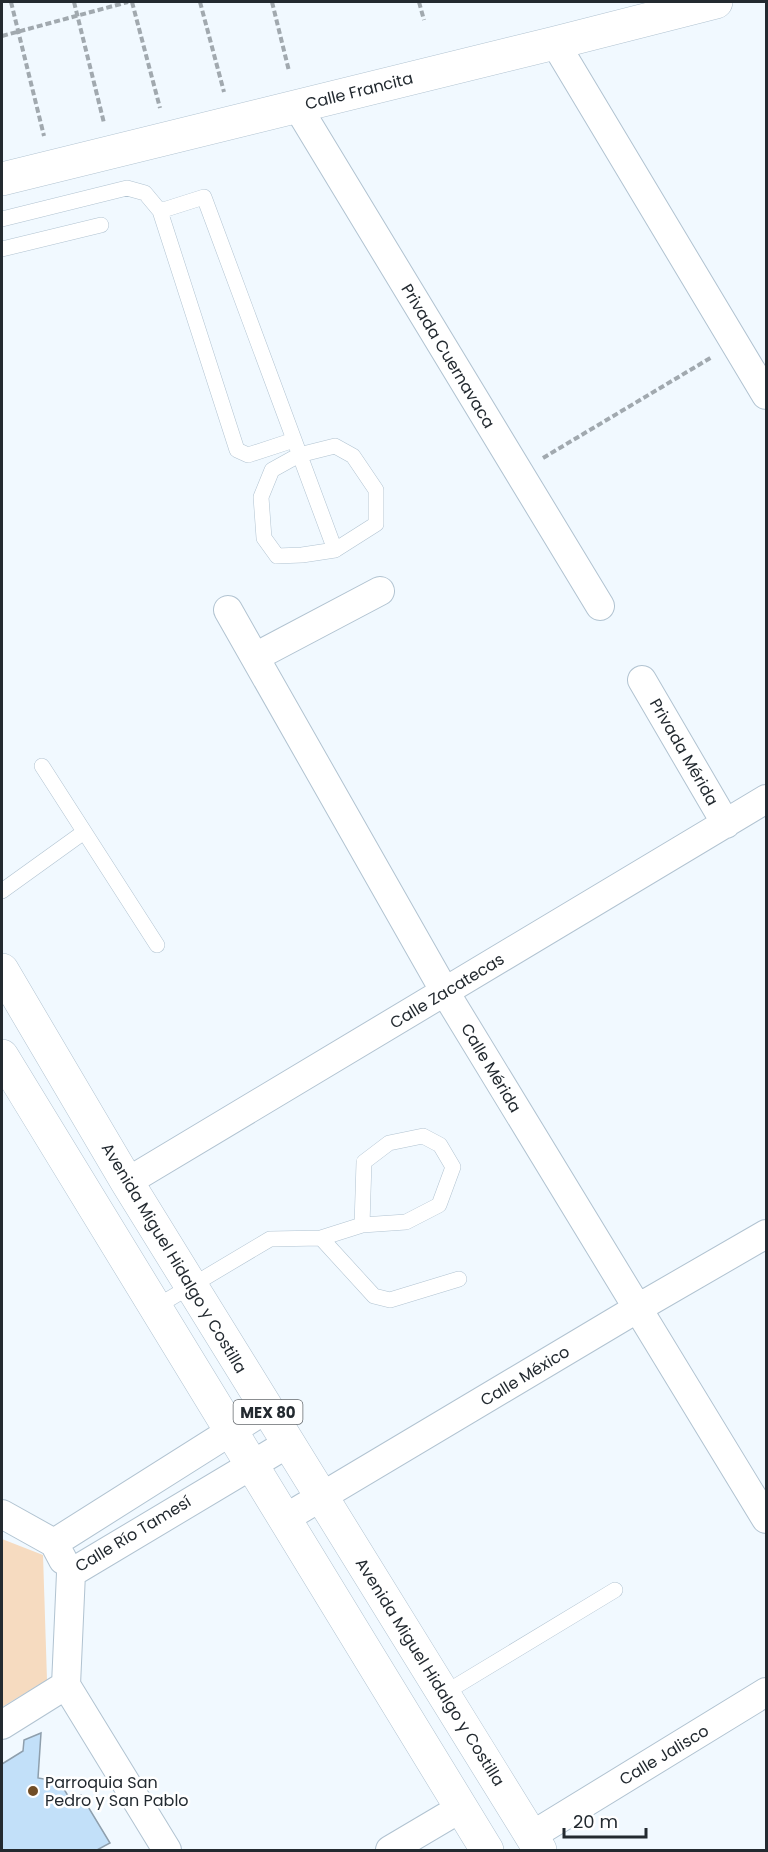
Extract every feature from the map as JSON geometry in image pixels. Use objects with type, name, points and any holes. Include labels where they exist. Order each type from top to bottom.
[{"type":"main road","name":"Calle Francita","points":[[2,179],[716,2]]},
{"type":"main road","name":"Avenida Miguel Hidalgo y Costilla","points":[[2,970],[126,1182],[535,1843]]},
{"type":"main road","name":"MEX 80","points":[[6,1075],[251,1464],[486,1851]]},
{"type":"street","points":[[555,43],[766,395]]},
{"type":"street","name":"Privada Cuernavaca","points":[[297,106],[600,606]]},
{"type":"street","points":[[255,657],[380,591]]},
{"type":"street","name":"Calle Mérida","points":[[228,610],[445,992],[766,1519]]},
{"type":"street","name":"Privada Mérida","points":[[642,680],[726,824]]},
{"type":"street","name":"Calle Zacatecas","points":[[126,1182],[766,799]]},
{"type":"street","name":"Calle México","points":[[284,1519],[766,1234]]},
{"type":"street","name":"Calle Río Tamesí","points":[[266,1408],[54,1543],[71,1573],[287,1443]]},
{"type":"street","points":[[2,1514],[54,1543]]},
{"type":"street","points":[[71,1573],[66,1685],[167,1851]]},
{"type":"street","points":[[2,1725],[66,1685]]},
{"type":"street","name":"Calle Jalisco","points":[[535,1843],[766,1692]]},
{"type":"street","points":[[390,1851],[461,1808]]},
{"type":"lane","points":[[2,219],[127,189],[145,193],[160,211],[237,450],[248,455],[294,440]]},
{"type":"lane","points":[[160,211],[204,197],[335,550]]},
{"type":"lane","points":[[2,249],[101,225]]},
{"type":"lane","points":[[335,446],[353,456],[376,490],[376,524],[335,550],[277,556],[264,538],[261,498],[272,470],[299,455],[335,446]]},
{"type":"lane","points":[[42,766],[157,945]]},
{"type":"lane","points":[[2,891],[84,832]]},
{"type":"lane","points":[[154,1308],[270,1239],[321,1238],[362,1225],[406,1222],[439,1205],[453,1167],[440,1145],[423,1136],[389,1143],[364,1162],[362,1225]]},
{"type":"lane","points":[[321,1238],[374,1296],[390,1300],[459,1279]]},
{"type":"lane","points":[[443,1694],[615,1590]]},
{"type":"path","points":[[11,2],[44,136]]},
{"type":"path","points":[[74,2],[104,123]]},
{"type":"path","points":[[2,36],[130,2],[160,108]]},
{"type":"path","points":[[200,2],[224,92]]},
{"type":"path","points":[[272,2],[289,71]]},
{"type":"path","points":[[419,2],[424,20]]},
{"type":"path","points":[[519,472],[735,343]]},
{"type":"shaded area","points":[[2,1539],[43,1555],[47,1680],[2,1707]]},
{"type":"building","name":"Parroquia San Pedro y San Pablo","points":[[41,1733],[38,1778],[55,1781],[58,1786],[61,1784],[71,1801],[81,1795],[110,1843],[97,1850],[2,1850],[2,1764],[23,1751],[24,1740]]},
{"type":"place","name":"Parroquia San Pedro y San Pablo","points":[[33,1791]]}]
